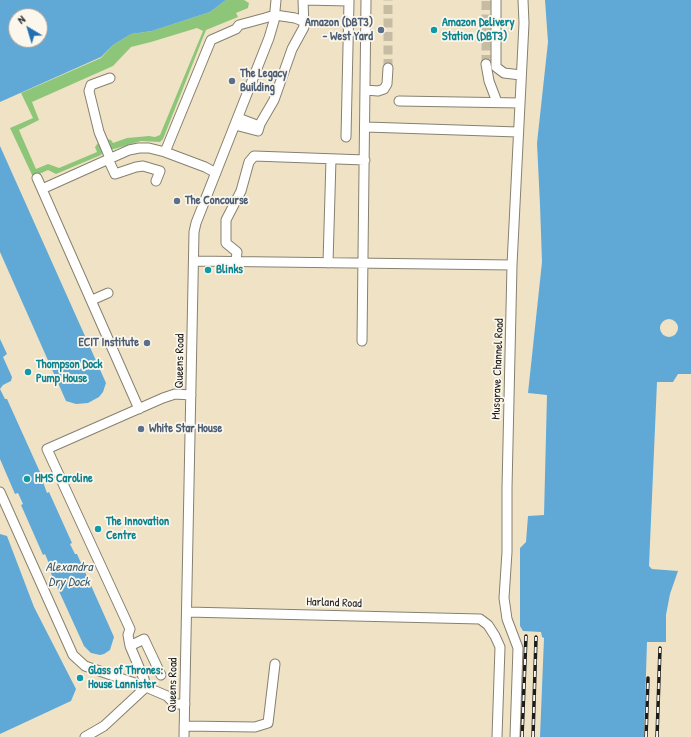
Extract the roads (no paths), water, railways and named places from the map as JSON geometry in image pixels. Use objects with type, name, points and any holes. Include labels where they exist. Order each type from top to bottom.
[{"type":"street","name":"Queens Road","points":[[184,737],[194,232],[196,223],[269,38],[275,18],[276,0]]},
{"type":"street","points":[[237,122],[259,129],[274,100],[292,49],[304,27],[302,20],[303,0],[349,1],[346,137]]},
{"type":"street","points":[[362,341],[366,127],[366,0]]},
{"type":"street","points":[[496,0],[496,67],[504,73],[521,75]]},
{"type":"street","name":"Musgrave Channel Road","points":[[515,737],[518,648],[507,619],[504,598],[507,552],[512,265],[524,23],[523,0]]},
{"type":"street","points":[[165,152],[211,40],[236,29],[239,24],[275,18],[295,18],[302,20]]},
{"type":"street","points":[[486,64],[489,81],[497,102]]},
{"type":"street","points":[[366,90],[378,91],[384,89],[387,84],[388,68]]},
{"type":"street","points":[[110,78],[91,85],[89,91],[99,132],[115,174],[143,166],[160,170],[156,181]]},
{"type":"street","points":[[399,101],[520,103]]},
{"type":"street","points":[[366,127],[518,132]]},
{"type":"street","points":[[42,189],[129,150],[139,148],[149,148],[165,152],[205,167],[216,173]]},
{"type":"street","points":[[236,261],[237,252],[226,243],[226,220],[240,191],[249,162],[254,156],[365,160]]},
{"type":"street","points":[[328,262],[331,159]]},
{"type":"street","points":[[37,178],[139,409]]},
{"type":"street","points":[[194,261],[512,265]]},
{"type":"street","points":[[92,300],[108,293]]},
{"type":"street","points":[[146,687],[130,646],[128,635],[130,629],[47,448],[163,398],[175,394],[191,395]]},
{"type":"street","points":[[0,492],[73,655],[85,666],[146,687],[167,696],[175,704],[185,704]]},
{"type":"street","name":"Harland Road","points":[[187,612],[480,619],[488,626],[500,647],[498,737]]},
{"type":"street","points":[[130,646],[144,639],[161,675]]},
{"type":"street","points":[[184,726],[255,727],[268,723],[275,664]]},
{"type":"street","points":[[85,737],[104,726],[146,687]]},
{"type":"water","points":[[0,0],[226,0],[210,12],[152,31],[131,34],[113,45],[101,57],[0,102]]},
{"type":"water","points":[[545,0],[691,0],[691,374],[678,374],[673,382],[657,382],[649,566],[652,569],[678,571],[670,594],[666,615],[666,642],[647,642],[644,737],[540,737],[544,638],[542,637],[541,632],[523,631],[520,626],[520,548],[526,542],[528,516],[544,515],[547,395],[528,393],[542,262],[537,143],[548,42]]},
{"type":"water","points":[[0,146],[106,383],[103,392],[99,397],[88,403],[76,404],[66,401],[0,252]]},
{"type":"water","points":[[0,339],[7,354],[3,357],[12,377],[11,381],[3,385],[0,389]]},
{"type":"water","name":"Alexandra Dry Dock","points":[[0,389],[5,399],[7,399],[44,481],[43,482],[47,493],[49,492],[72,543],[70,544],[75,554],[77,554],[114,637],[110,650],[104,654],[100,655],[91,653],[84,646],[48,567],[50,566],[45,554],[43,555],[21,505],[23,504],[18,493],[15,494],[0,459]]},
{"type":"water","points":[[0,534],[7,536],[34,607],[76,689],[71,701],[0,734]]},
{"type":"tunnel","points":[[388,0],[388,68]]},
{"type":"tunnel","points":[[486,0],[486,64]]},
{"type":"railway","points":[[522,737],[526,636]]},
{"type":"railway","points":[[533,737],[536,637]]},
{"type":"railway","points":[[657,737],[660,648]]},
{"type":"railway","points":[[646,737],[648,678]]},
{"type":"place","name":"Amazon (DBT3) - West Yard","points":[[381,30]]},
{"type":"place","name":"Amazon Delivery Station (DBT3)","points":[[434,30]]},
{"type":"place","name":"The Legacy Building","points":[[232,81]]},
{"type":"place","name":"The Concourse","points":[[177,201]]},
{"type":"place","name":"Blinks","points":[[208,270]]},
{"type":"place","name":"ECIT Institute","points":[[147,343]]},
{"type":"place","name":"Thompson Dock Pump House","points":[[28,372]]},
{"type":"place","name":"White Star House","points":[[141,429]]},
{"type":"place","name":"HMS Caroline","points":[[27,479]]},
{"type":"place","name":"The Innovation Centre","points":[[98,529]]},
{"type":"place","name":"Glass of Thrones: House Lannister","points":[[80,678]]}]
